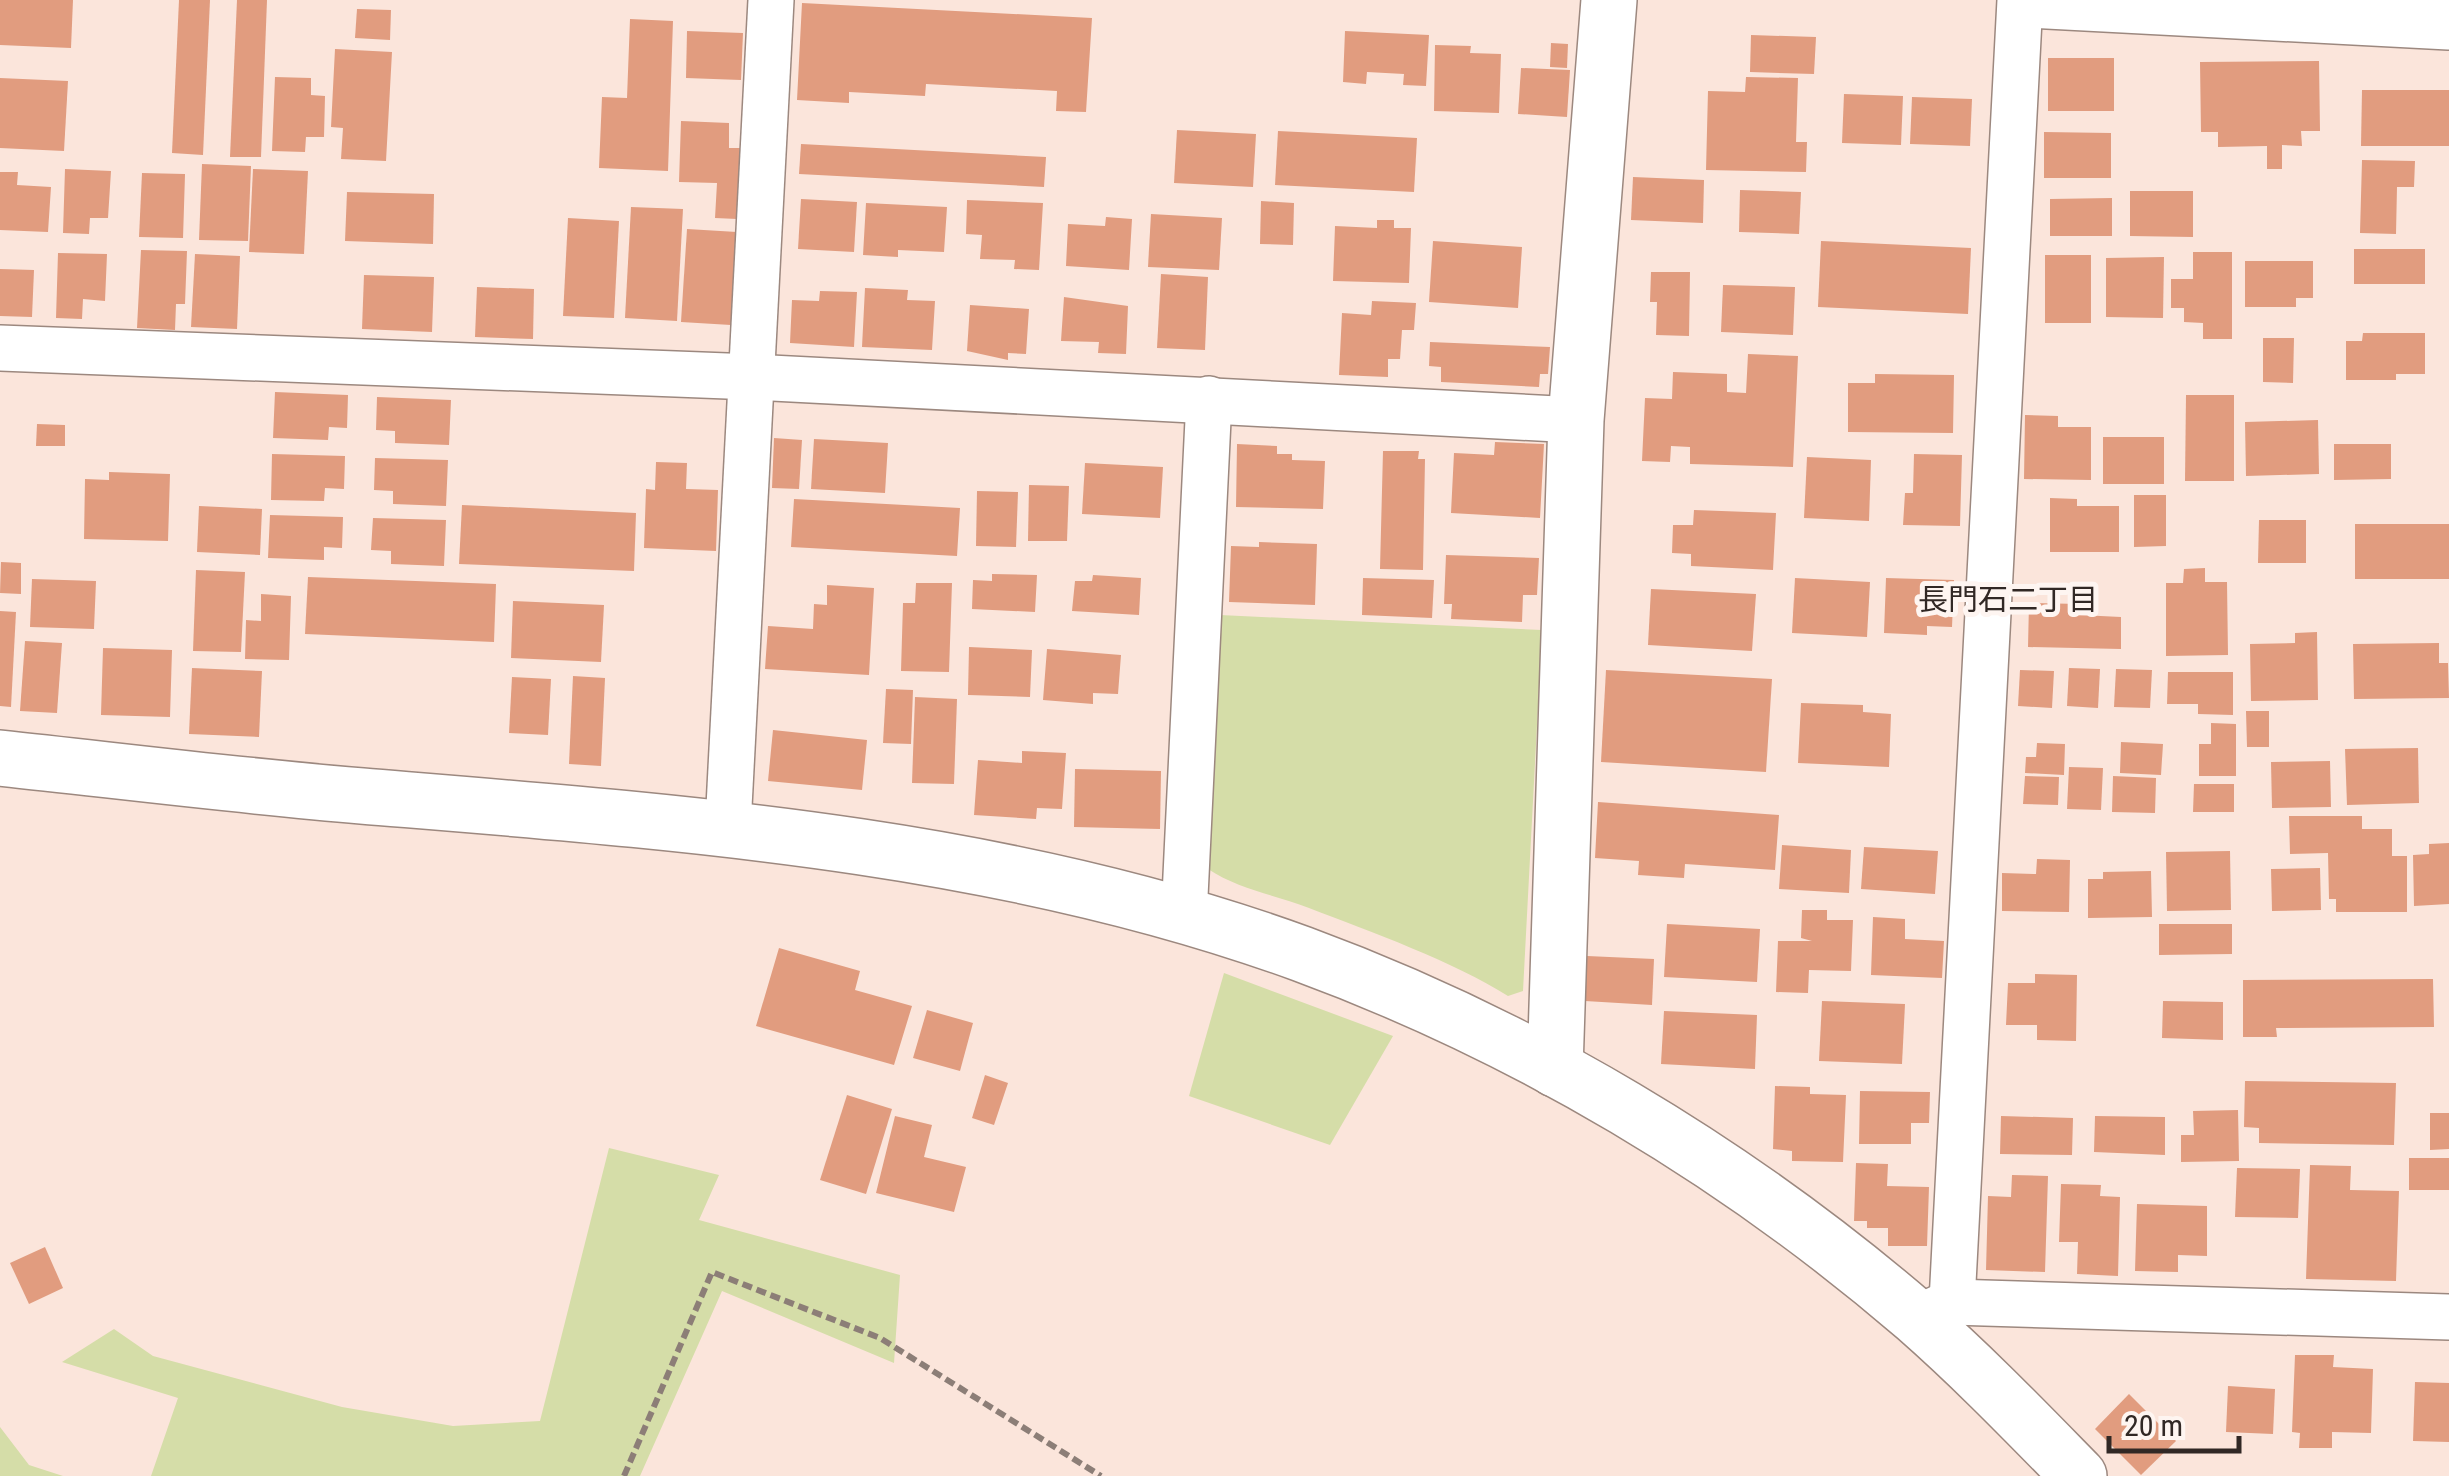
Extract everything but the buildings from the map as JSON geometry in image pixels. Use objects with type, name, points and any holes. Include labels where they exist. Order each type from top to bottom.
[{"type":"street","points":[[728,826],[771,0]]},
{"type":"street","points":[[1555,1069],[1576,420],[1609,0]]},
{"type":"street","points":[[1935,1310],[2024,0],[2449,22]]},
{"type":"street","points":[[0,348],[753,377],[1576,420]]},
{"type":"street","points":[[1184,917],[1209,400]]},
{"type":"street","points":[[0,758],[325,793],[728,826],[909,853],[1184,917],[1300,954],[1410,998],[1555,1069],[1744,1184],[1935,1310],[2078,1476]]},
{"type":"street","points":[[1935,1310],[2449,1317]]},
{"type":"path","points":[[624,1476],[712,1272],[880,1338],[1101,1476]]},
{"type":"green space","points":[[1220,615],[1542,630],[1523,991],[1508,996],[1411,948],[1244,887],[1208,869]]},
{"type":"green space","points":[[1224,973],[1393,1036],[1330,1145],[1189,1096]]},
{"type":"green space","points":[[609,1148],[719,1175],[699,1220],[900,1275],[894,1363],[722,1291],[640,1476],[151,1476],[178,1398],[62,1362],[114,1329],[153,1356],[342,1407],[453,1426],[540,1421]]},
{"type":"green space","points":[[0,1427],[29,1465],[63,1476],[0,1476]]},
{"type":"district","name":"長門石二丁目","points":[[2008,600]]}]
